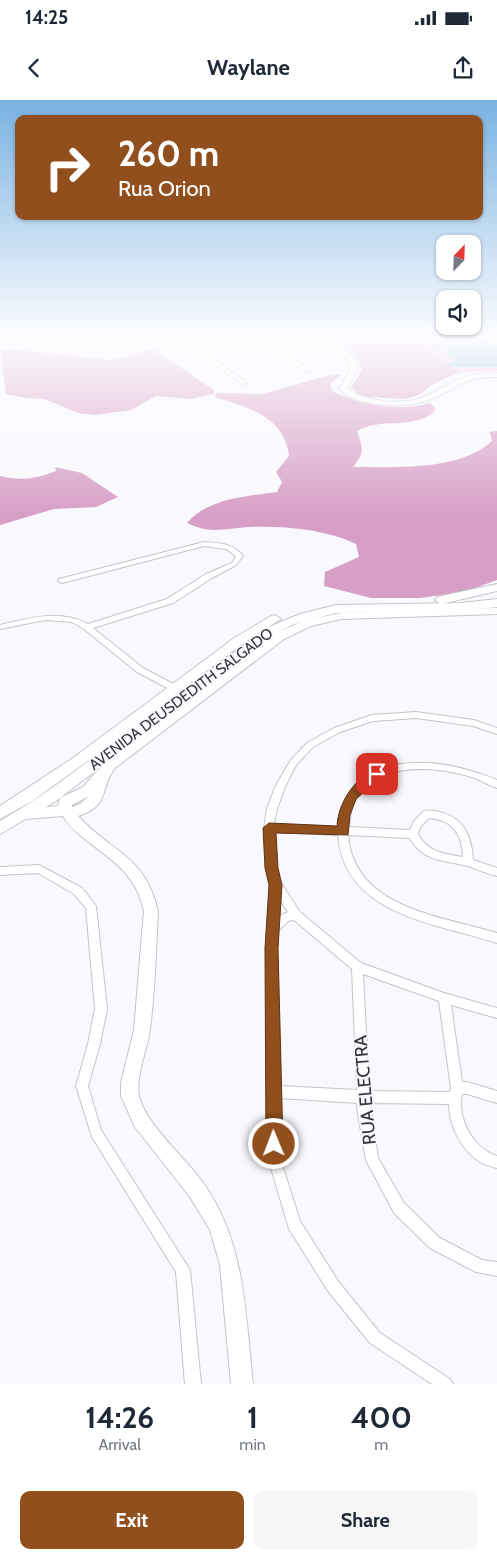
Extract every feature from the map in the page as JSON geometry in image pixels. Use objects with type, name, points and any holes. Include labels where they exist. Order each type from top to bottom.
[{"type":"main road","points":[[352,395],[357,398],[386,402],[418,401],[429,395]]},
{"type":"main road","points":[[356,395],[368,398],[405,400],[421,395]]},
{"type":"main road","name":"AVENIDA DEUSDEDITH SALGADO","points":[[0,813],[49,781],[257,629],[278,617],[302,608],[328,603],[434,601],[479,594],[497,587]]},
{"type":"main road","points":[[462,610],[467,600],[479,594]]},
{"type":"main road","name":"AVENIDA DEUSDEDITH SALGADO","points":[[0,828],[25,814],[71,803],[190,690],[285,623],[316,612],[336,609],[462,610],[497,603]]},
{"type":"main road","points":[[462,610],[497,617]]},
{"type":"main road","points":[[25,814],[71,803],[94,800],[98,793],[103,772],[273,642],[295,628],[321,619],[341,616],[462,610],[497,611]]},
{"type":"main road","points":[[71,803],[72,820],[131,867],[144,886],[148,896],[151,911],[142,1030],[130,1083],[130,1096],[141,1121],[197,1190],[218,1226],[230,1265],[242,1384]]},
{"type":"street","points":[[62,581],[204,544],[223,545],[236,550],[240,556],[234,564],[209,576],[170,602],[87,627]]},
{"type":"street","points":[[0,627],[45,618],[73,620],[87,627],[140,670],[174,688]]},
{"type":"street","points":[[497,731],[459,720],[416,715],[372,718],[337,730],[310,745],[293,763],[280,787],[272,810],[269,828],[271,868],[276,885],[296,915],[357,967],[444,998],[497,1013]]},
{"type":"street","points":[[497,784],[449,766],[430,764],[400,767],[377,774],[351,796],[344,815],[343,832],[343,844],[357,876],[376,895],[396,908],[497,938]]},
{"type":"street","points":[[468,862],[467,847],[460,827],[450,818],[437,814],[427,814],[417,824],[413,834],[417,844],[429,854],[468,862],[497,872]]},
{"type":"street","points":[[269,828],[413,834]]},
{"type":"street","points":[[0,871],[39,869],[78,891],[91,906],[101,1009],[94,1044],[82,1086],[96,1133],[183,1270],[193,1384]]},
{"type":"street","points":[[276,885],[272,948],[275,1161],[294,1224],[333,1286],[375,1338],[445,1384]]},
{"type":"street","points":[[273,929],[285,917],[296,915]]},
{"type":"street","name":"RUA ELECTRA","points":[[357,967],[364,1114],[372,1160],[399,1208],[435,1243],[481,1267],[497,1269]]},
{"type":"street","points":[[444,998],[460,1128],[471,1146],[491,1161],[497,1162]]},
{"type":"street","points":[[274,1092],[364,1097],[455,1093],[467,1088],[497,1097]]},
{"type":"shaded area","points":[[10,395],[210,395],[190,399],[156,396],[131,410],[95,415],[78,413],[44,399]]},
{"type":"shaded area","points":[[215,395],[341,395],[380,406],[406,407],[430,403],[435,408],[434,412],[416,421],[376,425],[357,431],[362,450],[360,458],[353,467],[407,467],[463,458],[479,451],[492,441],[488,432],[497,431],[497,580],[464,592],[420,598],[371,598],[324,586],[325,572],[359,557],[356,544],[331,535],[304,529],[250,527],[211,530],[187,523],[206,508],[217,503],[241,497],[277,492],[282,482],[276,472],[289,456],[281,432],[273,423],[253,410],[217,398]]},
{"type":"shaded area","points":[[361,395],[419,395],[404,399]]},
{"type":"shaded area","points":[[55,467],[82,473],[118,497],[96,507],[54,509],[0,525],[0,476],[22,479],[42,476],[56,471]]},
{"type":"route","points":[[274,1144],[272,948],[276,885],[271,868],[269,828],[343,832],[344,815],[351,796],[377,774]]}]
